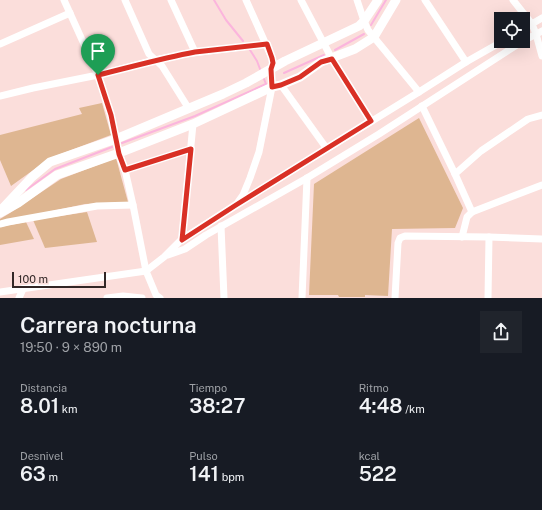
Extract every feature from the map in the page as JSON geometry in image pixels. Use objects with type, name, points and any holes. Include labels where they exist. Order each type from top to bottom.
[{"type":"street","points":[[64,0],[98,75],[111,115],[119,154],[125,170],[133,205],[146,271],[155,297]]},
{"type":"street","points":[[125,0],[149,54],[162,66],[189,109]]},
{"type":"street","points":[[171,0],[195,52]]},
{"type":"street","points":[[236,205],[248,184],[259,152],[272,87],[272,58],[246,0]]},
{"type":"street","points":[[301,0],[332,59],[371,121]]},
{"type":"street","points":[[356,0],[368,30],[419,92]]},
{"type":"street","points":[[0,212],[32,177],[50,162],[116,138],[189,109],[234,89],[285,61],[359,26],[364,22],[378,0]]},
{"type":"street","points":[[0,212],[18,203],[57,175],[119,154],[193,124],[272,87],[300,77],[321,62],[332,59],[374,37],[396,0]]},
{"type":"street","points":[[425,0],[466,62]]},
{"type":"street","points":[[513,0],[539,32],[542,56]]},
{"type":"street","points":[[0,44],[70,13]]},
{"type":"street","points":[[532,24],[542,18]]},
{"type":"street","points":[[530,37],[539,32]]},
{"type":"street","points":[[0,96],[195,52],[267,44]]},
{"type":"street","points":[[0,292],[146,271],[182,240],[236,205],[494,46]]},
{"type":"street","points":[[164,257],[185,249],[221,226],[307,178],[512,48]]},
{"type":"street","points":[[281,85],[327,149]]},
{"type":"street","points":[[422,106],[472,212]]},
{"type":"street","points":[[455,174],[480,151],[528,119],[542,115]]},
{"type":"street","points":[[182,240],[193,124]]},
{"type":"street","points":[[125,170],[191,149]]},
{"type":"street","points":[[302,298],[307,178]]},
{"type":"street","points":[[462,237],[467,217],[472,212],[542,185]]},
{"type":"street","points":[[0,224],[97,206],[133,205]]},
{"type":"street","points":[[221,226],[224,298]]},
{"type":"street","points":[[394,298],[398,243],[400,238],[405,236],[542,239]]},
{"type":"street","points":[[488,298],[489,237]]},
{"type":"street","points":[[19,298],[23,289]]},
{"type":"street","points":[[107,298],[123,296],[142,298]]},
{"type":"shaded area","points":[[102,103],[111,135],[50,158],[11,186],[0,160],[0,135],[82,114],[79,108]]},
{"type":"shaded area","points":[[419,118],[463,208],[455,228],[392,229],[388,296],[365,295],[365,297],[339,297],[338,295],[309,295],[314,184]]},
{"type":"shaded area","points":[[116,158],[128,202],[85,204],[0,222],[0,219],[61,179]]},
{"type":"shaded area","points":[[87,212],[97,242],[45,248],[33,220]]},
{"type":"shaded area","points":[[26,222],[34,239],[0,245],[0,227]]},
{"type":"waterway","points":[[214,0],[226,20],[243,41]]},
{"type":"waterway","points":[[371,25],[386,0]]},
{"type":"waterway","points":[[335,50],[364,34]]},
{"type":"waterway","points":[[250,50],[260,69]]},
{"type":"waterway","points":[[284,73],[324,55]]},
{"type":"waterway","points":[[264,79],[266,84]]},
{"type":"waterway","points":[[122,143],[195,116],[266,84]]},
{"type":"waterway","points":[[26,190],[55,169],[112,147]]},
{"type":"route","points":[[267,44],[273,63],[271,69],[272,87],[300,77],[321,62],[332,59],[371,121],[182,240],[191,149],[125,170],[119,154],[111,115],[98,75],[184,54],[267,44]]}]
